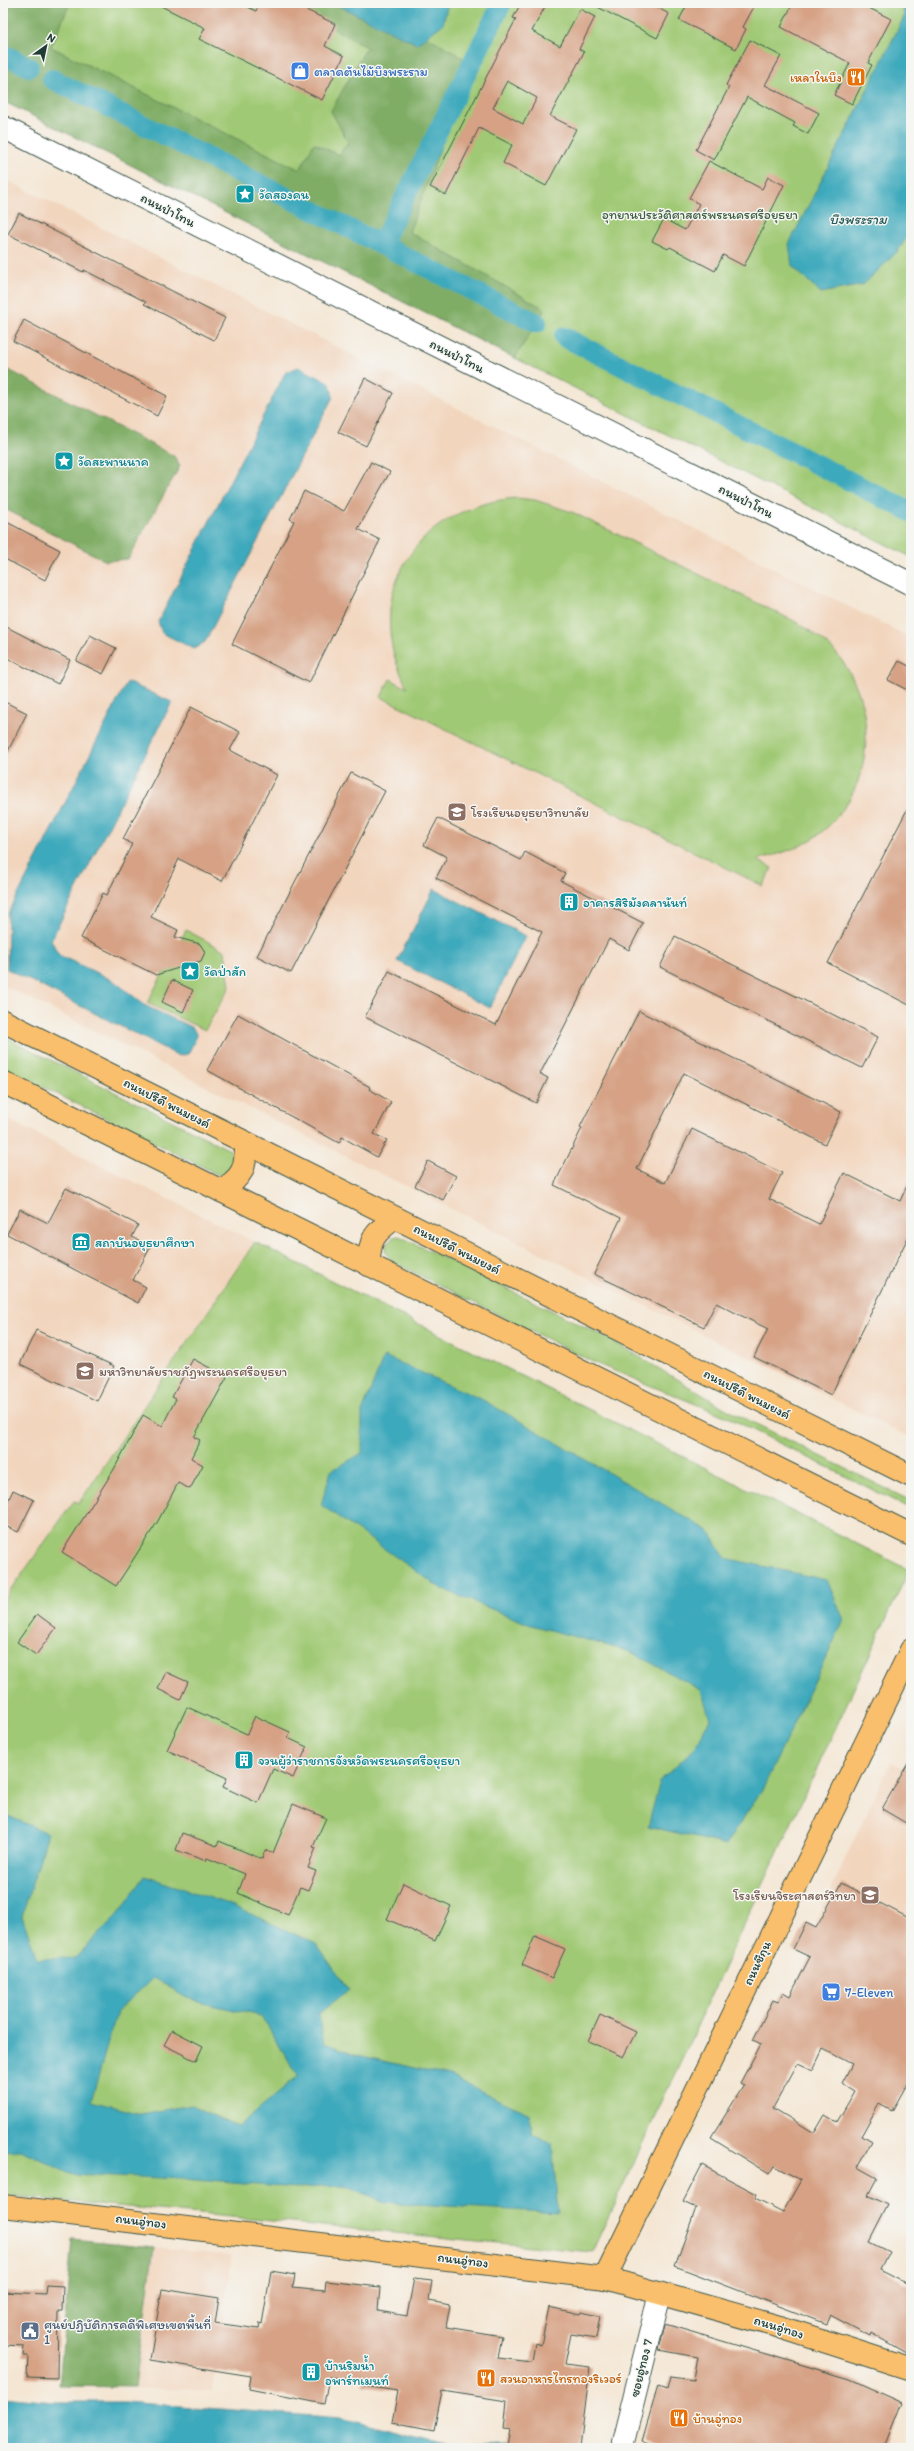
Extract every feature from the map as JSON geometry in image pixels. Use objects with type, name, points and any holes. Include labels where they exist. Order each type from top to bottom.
[{"type":"main road","name":"ถนนปรีดี พนมยงค์","points":[[3,1021],[911,1476]]},
{"type":"main road","points":[[3,1082],[911,1536]]},
{"type":"main road","points":[[221,1191],[237,1180],[246,1164],[246,1143]]},
{"type":"main road","points":[[370,1265],[369,1246],[378,1231],[395,1218]]},
{"type":"main road","name":"ถนนชีกุน","points":[[605,2278],[911,1650]]},
{"type":"main road","name":"ถนนอู่ทอง","points":[[3,2206],[605,2278],[780,2327],[911,2369]]},
{"type":"street","name":"ถนนป่าโทน","points":[[3,127],[911,584]]},
{"type":"street","name":"ซอยอู่ทอง 7","points":[[623,2442],[660,2294]]},
{"type":"shaded area","name":"โรงเรียนอยุธยาวิทยาลัย","points":[[3,178],[911,638],[911,1438],[3,985]]},
{"type":"shaded area","name":"มหาวิทยาลัยราชภัฏพระนครศรีอยุธยา","points":[[3,1117],[255,1242],[79,1503],[73,1501],[3,1601]]},
{"type":"shaded area","name":"โรงเรียนจิระศาสตร์วิทยา","points":[[891,1761],[911,1772],[911,2054],[900,1969],[815,1923]]},
{"type":"shaded area","points":[[154,2247],[232,2256],[213,2391],[135,2387]]},
{"type":"green space","name":"อุทยานประวัติศาสตร์พระนครศรีอยุธยา","points":[[3,3],[911,3],[911,557],[3,101]]},
{"type":"green space","points":[[3,3],[70,3],[51,47],[300,170],[314,143],[339,155],[348,142],[331,111],[367,47],[285,3],[362,3],[446,47],[472,64],[409,232],[545,309],[515,358],[3,101]]},
{"type":"green space","points":[[3,367],[174,456],[180,466],[128,559],[106,561],[3,508]]},
{"type":"green space","points":[[517,498],[535,500],[572,512],[796,622],[825,642],[840,658],[854,681],[862,705],[866,730],[864,755],[858,780],[847,803],[832,823],[811,840],[805,844],[778,854],[757,860],[772,868],[763,886],[381,697],[390,679],[407,688],[397,665],[393,651],[390,621],[393,592],[403,567],[418,545],[437,527],[461,513],[488,503]]},
{"type":"green space","points":[[186,930],[225,951],[230,987],[205,1030],[147,1003]]},
{"type":"green space","points":[[3,1036],[230,1150],[237,1159],[237,1165],[223,1176],[217,1174],[3,1067]]},
{"type":"green space","points":[[399,1236],[608,1338],[728,1410],[911,1501],[911,1509],[725,1416],[595,1363],[393,1262],[385,1252],[386,1246],[393,1237]]},
{"type":"green space","points":[[255,1242],[909,1570],[592,2252],[3,2195],[3,1601],[74,1501],[79,1503]]},
{"type":"green space","points":[[72,2239],[154,2247],[135,2387],[59,2386]]},
{"type":"water","points":[[333,3],[448,3],[443,24],[417,44]]},
{"type":"water","name":"บึงพระราม","points":[[895,3],[911,3],[911,232],[896,253],[863,285],[821,293],[792,266],[789,244],[904,17],[903,7]]},
{"type":"water","points":[[298,367],[330,383],[333,397],[205,642],[194,649],[162,633],[158,622],[285,373]]},
{"type":"water","points":[[127,682],[172,702],[51,940],[59,955],[114,981],[146,1006],[193,1028],[197,1036],[188,1054],[179,1056],[7,969],[8,914]]},
{"type":"water","points":[[434,889],[526,936],[490,1008],[397,961]]},
{"type":"water","points":[[384,1356],[485,1401],[709,1531],[725,1558],[827,1580],[844,1620],[763,1788],[726,1845],[648,1826],[660,1781],[696,1746],[710,1719],[701,1690],[631,1652],[531,1625],[442,1589],[321,1505],[331,1471],[362,1453],[362,1412]]},
{"type":"water","points":[[3,1814],[48,1833],[22,1916],[37,1959],[75,1958],[119,1913],[145,1876],[229,1904],[316,1944],[349,1990],[318,2014],[324,2043],[358,2055],[453,2077],[481,2092],[529,2113],[531,2133],[552,2143],[558,2213],[385,2202],[345,2186],[295,2188],[183,2179],[70,2174],[21,2150],[3,2151]],"holes":[[[153,1978],[194,2001],[261,2016],[298,2076],[237,2127],[191,2105],[141,2114],[91,2101],[117,2012]]]},
{"type":"water","points":[[3,2397],[55,2402],[125,2402],[341,2418],[454,2446],[582,2444],[605,2448],[3,2448]]},
{"type":"building","name":"ตลาดต้นไม้บึงพระราม","points":[[155,3],[240,3],[256,11],[260,3],[292,3],[335,24],[325,46],[344,56],[322,100],[199,39],[205,28]]},
{"type":"building","points":[[521,3],[547,3],[532,31],[560,46],[580,9],[595,17],[579,49],[584,52],[550,116],[576,129],[546,186],[503,163],[512,145],[479,128],[446,195],[430,187],[516,19],[513,18]],"holes":[[[507,81],[537,98],[523,124],[493,108]]]},
{"type":"building","points":[[590,3],[649,3],[669,14],[657,38]]},
{"type":"building","points":[[688,3],[756,3],[743,27],[746,29],[736,49],[679,20]]},
{"type":"building","points":[[793,3],[859,3],[891,19],[868,63],[872,65],[852,104],[834,95],[850,63],[781,27]]},
{"type":"building","points":[[750,40],[781,56],[765,85],[819,113],[808,134],[793,126],[795,123],[747,97],[714,160],[696,150],[729,87],[726,85]]},
{"type":"building","points":[[709,161],[762,189],[768,177],[784,185],[744,266],[723,255],[715,271],[670,247],[668,249],[652,241],[664,219],[685,230],[699,204],[689,198]]},
{"type":"building","points":[[19,213],[225,318],[214,340],[144,304],[146,302],[84,270],[83,272],[8,234]]},
{"type":"building","points":[[24,320],[167,396],[157,416],[13,341]]},
{"type":"building","points":[[365,378],[393,393],[366,446],[338,432]]},
{"type":"building","points":[[371,462],[390,472],[358,529],[380,540],[309,683],[232,644],[294,521],[290,519],[304,491],[344,511]]},
{"type":"building","points":[[3,520],[60,550],[45,580],[3,558]]},
{"type":"building","points":[[3,625],[70,660],[58,684],[3,656]]},
{"type":"building","points":[[90,635],[116,648],[103,674],[76,661]]},
{"type":"building","points":[[899,661],[911,667],[911,692],[888,680]]},
{"type":"building","points":[[3,701],[27,713],[3,761]]},
{"type":"building","points":[[191,707],[240,732],[230,750],[277,775],[222,881],[179,859],[151,917],[178,930],[175,937],[200,944],[205,952],[201,961],[156,975],[81,938],[103,893],[107,895],[132,844],[123,839]]},
{"type":"building","points":[[351,773],[385,791],[291,973],[257,956]]},
{"type":"building","points":[[911,802],[911,1006],[828,963]]},
{"type":"building","points":[[438,818],[521,860],[525,852],[565,873],[561,881],[643,923],[629,950],[609,939],[540,1074],[548,1078],[536,1103],[365,1017],[389,971],[496,1025],[542,932],[436,878],[447,857],[424,845]]},
{"type":"building","points":[[675,936],[878,1037],[862,1068],[660,967]]},
{"type":"building","points":[[172,980],[193,990],[183,1012],[162,1002]]},
{"type":"building","points":[[639,1011],[841,1112],[825,1144],[684,1073],[637,1169],[665,1183],[692,1129],[782,1173],[769,1199],[819,1224],[844,1173],[900,1201],[911,1177],[911,1231],[831,1395],[754,1357],[768,1329],[716,1303],[704,1327],[594,1274],[621,1218],[554,1185],[582,1128],[580,1127]]},
{"type":"building","points":[[238,1014],[370,1087],[369,1089],[391,1102],[374,1134],[387,1140],[377,1157],[342,1137],[339,1143],[207,1070]]},
{"type":"building","points":[[428,1161],[456,1176],[443,1200],[415,1186]]},
{"type":"building","name":"สถาบันอยุธยาศึกษา","points":[[66,1188],[138,1225],[132,1237],[151,1246],[133,1280],[146,1287],[138,1303],[7,1234],[20,1209],[48,1223]]},
{"type":"building","points":[[36,1330],[114,1366],[97,1401],[20,1364]]},
{"type":"building","points":[[193,1359],[227,1377],[194,1437],[200,1440],[191,1458],[203,1465],[190,1489],[178,1483],[158,1521],[116,1586],[62,1552],[113,1471],[143,1415],[162,1426],[176,1399],[172,1397]]},
{"type":"building","points":[[13,1490],[34,1500],[18,1532],[3,1525],[3,1512]]},
{"type":"building","points":[[37,1614],[56,1628],[36,1655],[17,1642]]},
{"type":"building","points":[[166,1672],[188,1682],[180,1700],[158,1689]]},
{"type":"building","name":"จวนผู้ว่าราชการจังหวัดพระนครศรีอยุธยา","points":[[187,1707],[247,1734],[255,1716],[290,1732],[288,1738],[307,1747],[293,1778],[273,1769],[258,1803],[223,1787],[227,1778],[167,1750]]},
{"type":"building","points":[[911,1758],[911,1826],[882,1809]]},
{"type":"building","points":[[293,1804],[326,1818],[313,1847],[316,1848],[308,1868],[316,1871],[308,1890],[300,1887],[288,1915],[238,1893],[245,1874],[207,1858],[206,1861],[176,1850],[182,1833],[217,1846],[219,1841],[262,1859],[265,1850],[273,1853]]},
{"type":"building","points":[[403,1883],[451,1906],[435,1941],[387,1919]]},
{"type":"building","points":[[841,1883],[911,1919],[911,2077],[892,2111],[879,2104],[861,2136],[871,2142],[857,2167],[877,2178],[868,2195],[888,2205],[869,2242],[889,2252],[880,2270],[911,2286],[911,2356],[871,2333],[870,2336],[830,2315],[826,2324],[675,2266],[696,2208],[683,2202],[702,2165],[757,2194],[755,2198],[783,2212],[801,2180],[774,2166],[769,2174],[711,2138],[744,2085],[740,2083],[761,2044],[753,2040],[773,2000],[778,2002],[783,1992],[790,1996],[810,1957],[793,1949],[806,1923],[816,1928]],"holes":[[[823,2049],[852,2064],[842,2083],[855,2091],[837,2122],[825,2115],[815,2132],[813,2132],[773,2108],[798,2063],[813,2070]]]},
{"type":"building","points":[[535,1936],[565,1949],[552,1978],[522,1965]]},
{"type":"building","points":[[600,2015],[636,2032],[623,2057],[588,2041]]},
{"type":"building","points":[[172,2030],[203,2046],[196,2061],[164,2045]]},
{"type":"building","points":[[271,2271],[295,2275],[293,2287],[325,2290],[326,2281],[380,2287],[378,2311],[407,2316],[414,2278],[432,2280],[429,2301],[450,2305],[446,2327],[502,2336],[498,2358],[532,2362],[535,2343],[541,2345],[549,2307],[580,2314],[581,2312],[600,2316],[596,2338],[571,2334],[565,2364],[590,2367],[580,2448],[507,2448],[510,2429],[504,2428],[507,2401],[442,2391],[434,2430],[392,2422],[398,2391],[363,2386],[364,2381],[329,2377],[324,2404],[249,2389],[251,2376],[150,2360],[162,2289],[219,2298],[215,2323],[259,2329],[260,2323],[262,2324]]},
{"type":"building","points":[[46,2285],[63,2286],[62,2311],[58,2311],[57,2378],[27,2377],[28,2356],[23,2356],[24,2346],[3,2345],[3,2292],[45,2294]]},
{"type":"building","points":[[665,2324],[850,2379],[903,2403],[885,2448],[668,2448],[642,2441],[658,2386],[667,2389],[670,2377],[694,2380],[698,2357],[659,2350]]},
{"type":"waterway","points":[[381,245],[502,3]]},
{"type":"waterway","points":[[3,54],[29,67]]},
{"type":"waterway","points":[[52,79],[537,323]]},
{"type":"waterway","points":[[564,337],[911,512]]},
{"type":"place","name":"ตลาดต้นไม้บึงพระราม","points":[[300,71]]},
{"type":"place","name":"เหลาในบึง","points":[[856,77]]},
{"type":"place","name":"วัดสองคน","points":[[245,194]]},
{"type":"place","name":"วัดสะพานนาค","points":[[64,461]]},
{"type":"place","name":"โรงเรียนอยุธยาวิทยาลัย","points":[[457,812]]},
{"type":"place","name":"อาคารสิริมังคลานันท์","points":[[569,902]]},
{"type":"place","name":"วัดป่าสัก","points":[[190,971]]},
{"type":"place","name":"สถาบันอยุธยาศึกษา","points":[[81,1242]]},
{"type":"place","name":"มหาวิทยาลัยราชภัฏพระนครศรีอยุธยา","points":[[85,1371]]},
{"type":"place","name":"จวนผู้ว่าราชการจังหวัดพระนครศรีอยุธยา","points":[[244,1760]]},
{"type":"place","name":"โรงเรียนจิระศาสตร์วิทยา","points":[[870,1895]]},
{"type":"place","name":"7-Eleven","points":[[831,1992]]},
{"type":"place","name":"ศูนย์ปฏิบัติการคดีพิเศษเขตพื้นที่ 1","points":[[30,2331]]},
{"type":"place","name":"บ้านริมน้ำ อพาร์ทเมนท์","points":[[311,2372]]},
{"type":"place","name":"สวนอาหารไทรทองริเวอร์","points":[[486,2378]]},
{"type":"place","name":"บ้านอู่ทอง","points":[[679,2418]]}]
